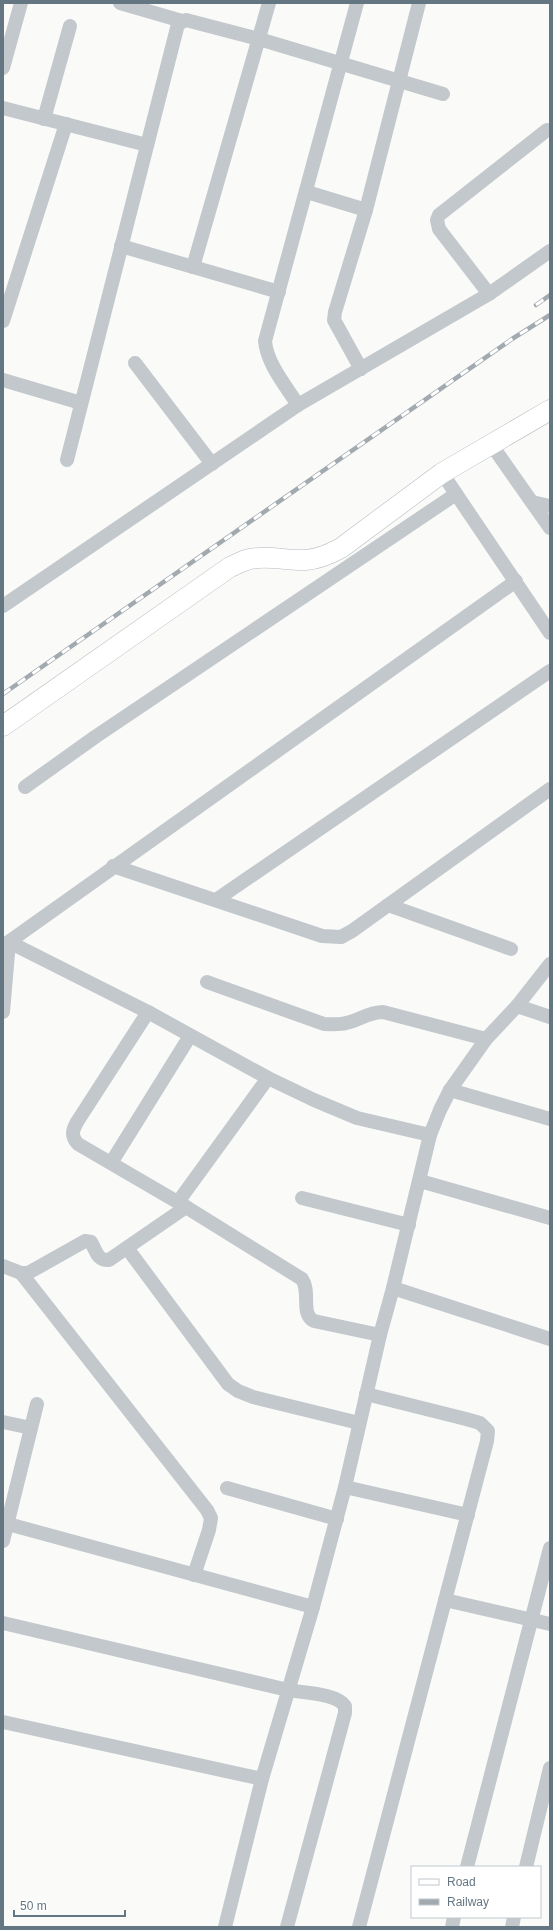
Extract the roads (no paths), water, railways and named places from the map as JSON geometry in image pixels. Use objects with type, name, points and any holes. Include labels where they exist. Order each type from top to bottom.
[{"type":"street","points":[[3,68],[21,3]]},
{"type":"street","points":[[120,3],[141,6],[182,21],[186,20],[259,39],[444,94]]},
{"type":"street","points":[[193,267],[269,3]]},
{"type":"street","points":[[298,405],[266,350],[267,331],[279,292],[357,3]]},
{"type":"street","points":[[361,369],[334,320],[335,312],[366,210],[398,80],[419,3]]},
{"type":"street","points":[[67,460],[177,28],[182,21]]},
{"type":"street","points":[[44,118],[70,26]]},
{"type":"street","points":[[3,108],[147,145]]},
{"type":"street","points":[[3,321],[66,124]]},
{"type":"street","points":[[489,294],[439,229],[437,220],[439,215],[547,130]]},
{"type":"street","points":[[306,192],[366,210]]},
{"type":"street","points":[[121,246],[279,292]]},
{"type":"street","points":[[3,606],[298,405],[489,294],[550,252]]},
{"type":"street","points":[[135,363],[212,464]]},
{"type":"street","points":[[3,380],[81,402]]},
{"type":"street","points":[[3,726],[230,567],[249,559],[270,557],[304,560],[320,558],[332,553],[341,548],[442,473],[550,410]]},
{"type":"street","points":[[491,444],[550,528]]},
{"type":"street","points":[[442,473],[550,633]]},
{"type":"street","points":[[25,787],[95,737],[456,494]]},
{"type":"street","points":[[532,502],[550,506]]},
{"type":"street","points":[[6,944],[112,866],[516,581]]},
{"type":"street","points":[[216,900],[550,671]]},
{"type":"street","points":[[112,866],[322,936],[341,936],[352,931],[550,789]]},
{"type":"street","points":[[388,905],[511,949]]},
{"type":"street","points":[[3,1012],[6,944]]},
{"type":"street","points":[[6,944],[148,1012],[268,1078],[357,1118],[430,1135]]},
{"type":"street","points":[[225,1927],[262,1779],[313,1607],[337,1519],[380,1335],[420,1181],[430,1135],[450,1090],[486,1040],[517,1006],[550,964]]},
{"type":"street","points":[[207,982],[324,1024],[336,1025],[348,1023],[373,1012],[383,1012],[486,1040]]},
{"type":"street","points":[[517,1006],[550,1017]]},
{"type":"street","points":[[148,1012],[72,1131],[73,1138],[78,1144],[182,1205],[302,1279],[307,1289],[307,1315],[309,1319],[314,1322],[380,1335]]},
{"type":"street","points":[[111,1163],[190,1036]]},
{"type":"street","points":[[3,1266],[21,1273],[34,1271],[85,1241],[91,1242],[99,1258],[104,1260],[113,1258],[182,1205],[268,1078]]},
{"type":"street","points":[[450,1090],[550,1119]]},
{"type":"street","points":[[420,1181],[550,1218]]},
{"type":"street","points":[[302,1198],[409,1225]]},
{"type":"street","points":[[127,1248],[228,1384],[238,1391],[253,1397],[359,1423]]},
{"type":"street","points":[[21,1273],[207,1510],[211,1518],[209,1530],[194,1574]]},
{"type":"street","points":[[393,1288],[550,1339]]},
{"type":"street","points":[[359,1927],[468,1515],[487,1441],[488,1431],[480,1423],[366,1394]]},
{"type":"street","points":[[3,1541],[37,1404]]},
{"type":"street","points":[[3,1422],[31,1428]]},
{"type":"street","points":[[345,1487],[468,1515]]},
{"type":"street","points":[[228,1488],[337,1519]]},
{"type":"street","points":[[8,1524],[313,1607]]},
{"type":"street","points":[[467,1866],[530,1619],[550,1548]]},
{"type":"street","points":[[445,1600],[550,1624]]},
{"type":"street","points":[[3,1623],[288,1690],[334,1697],[342,1701],[346,1706],[288,1927]]},
{"type":"street","points":[[3,1722],[262,1779]]},
{"type":"street","points":[[526,1866],[550,1768]]},
{"type":"railway","points":[[536,305],[550,295]]},
{"type":"railway","points":[[3,694],[512,339],[550,315]]}]
